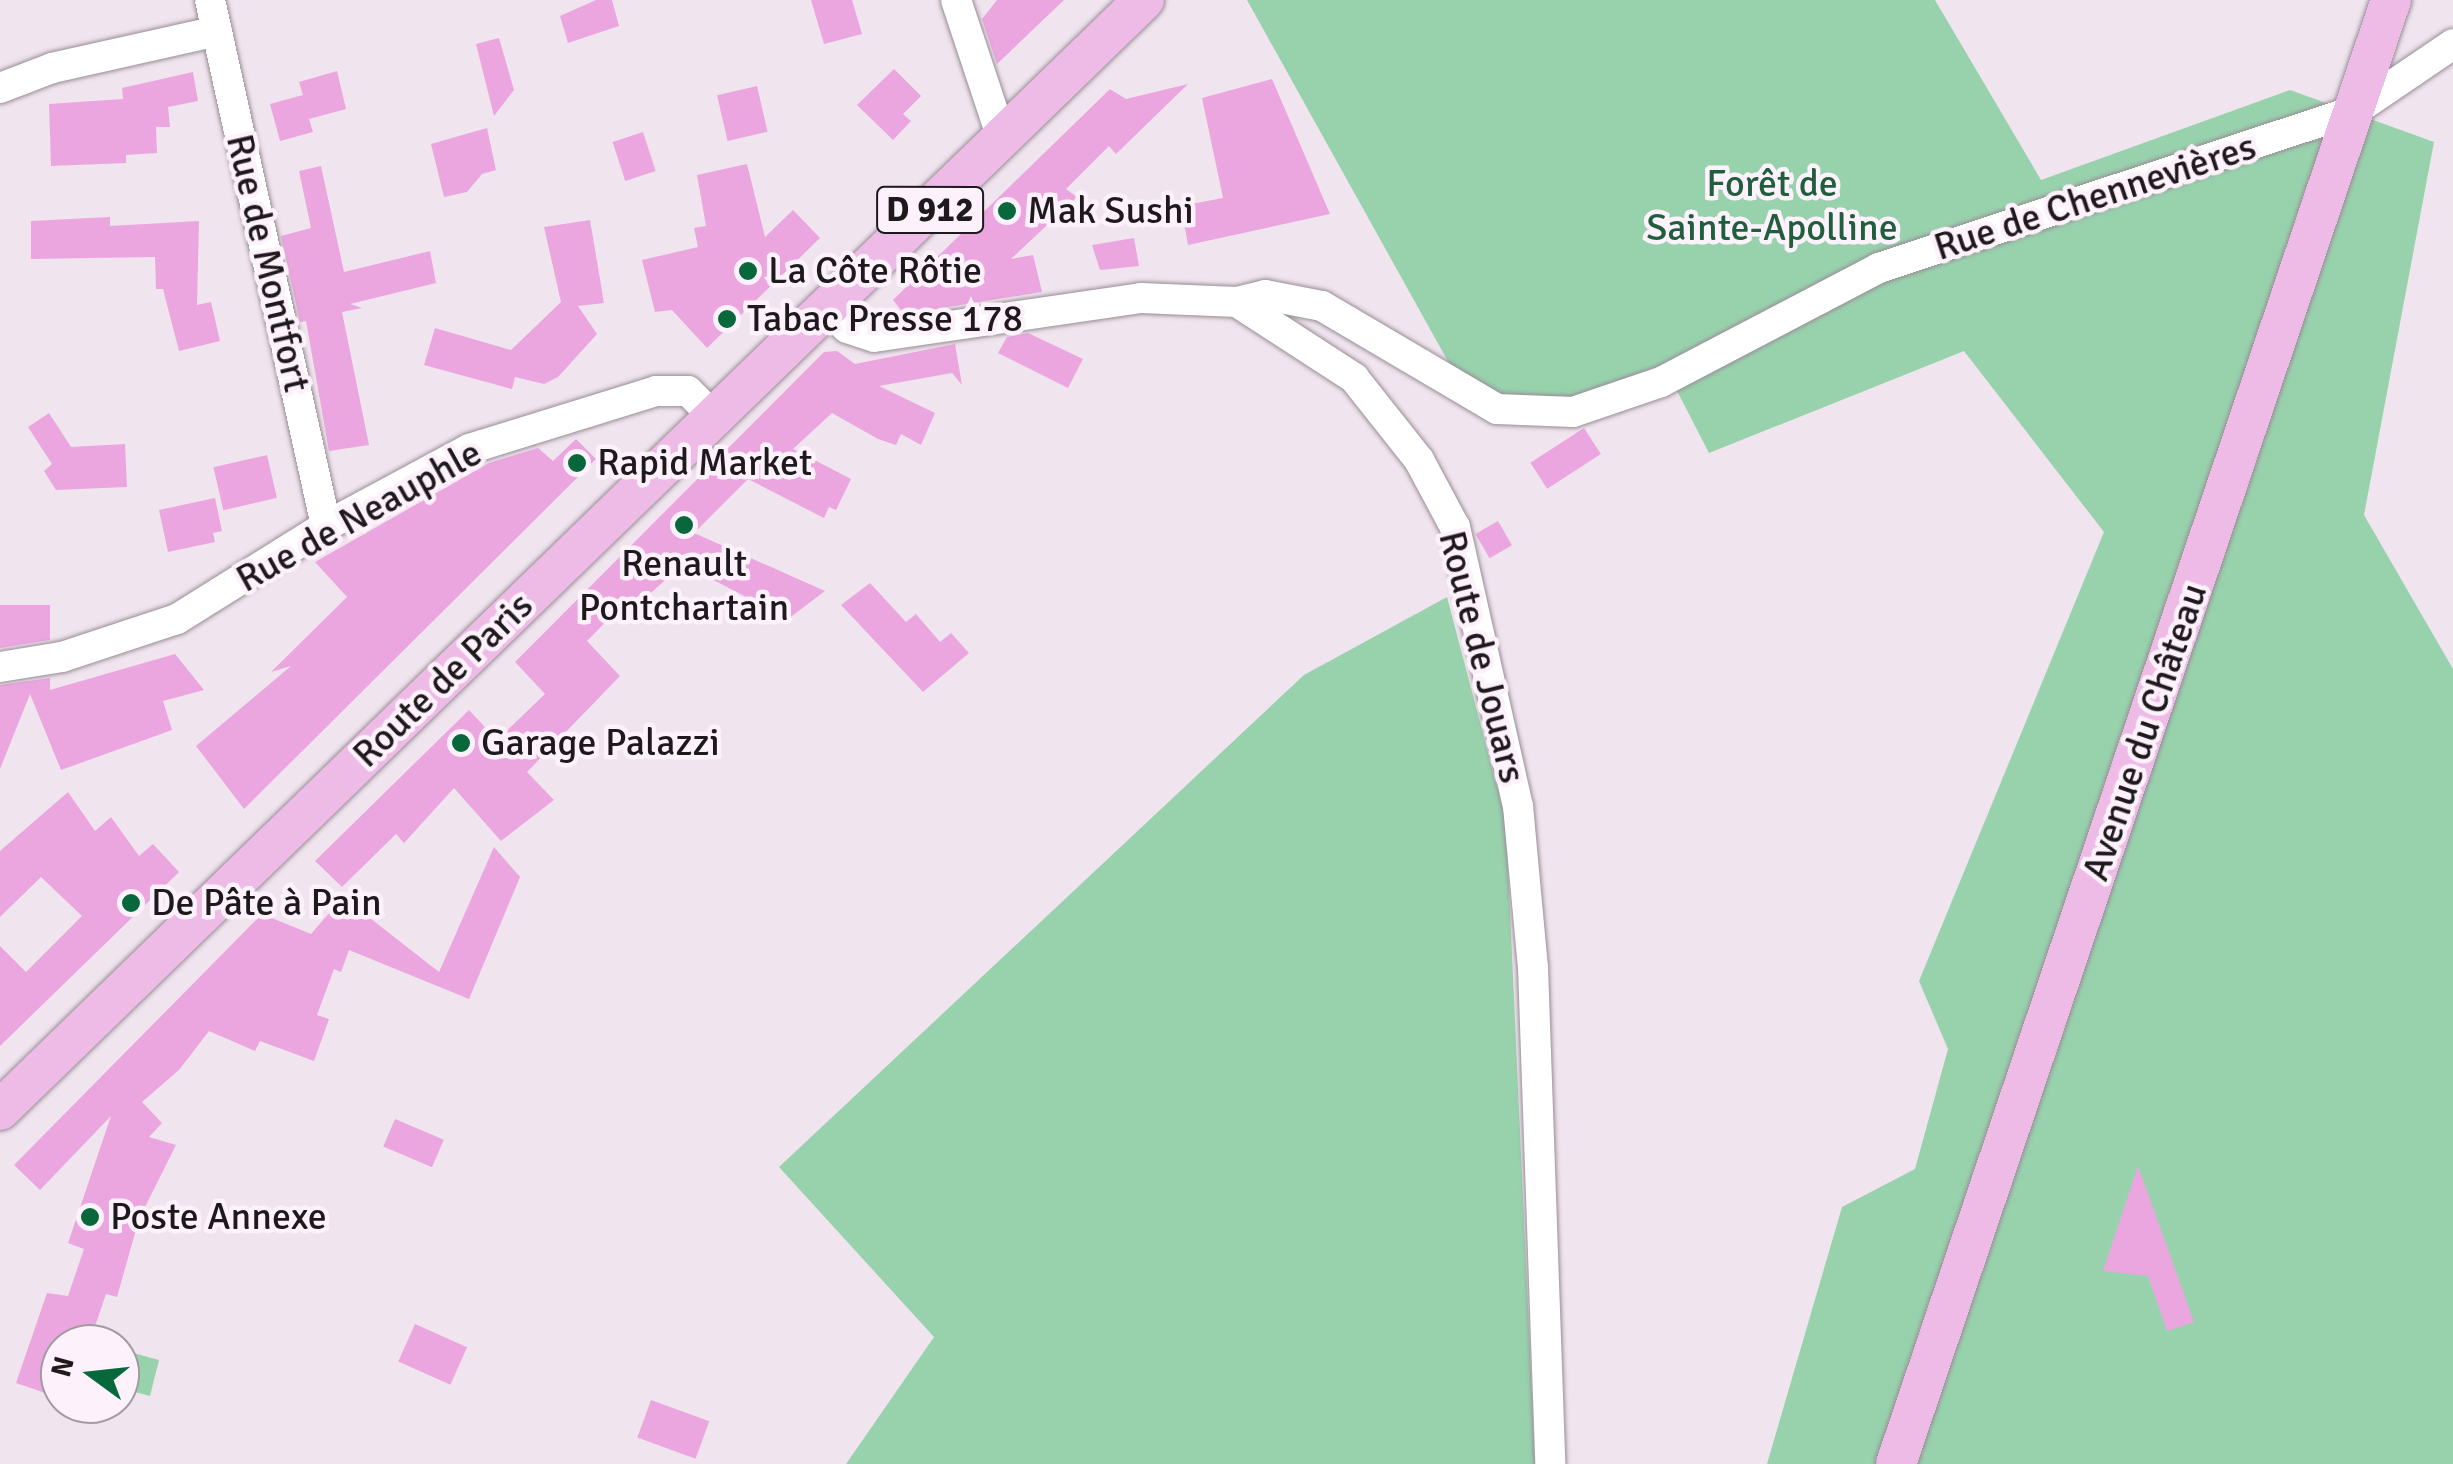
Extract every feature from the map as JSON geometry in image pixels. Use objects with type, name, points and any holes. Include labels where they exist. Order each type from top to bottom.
[{"type":"main road","name":"Avenue du Château","points":[[1896,1464],[2392,0]]},
{"type":"main road","name":"Route de Paris","points":[[0,1110],[828,310],[1002,138],[1128,5]]},
{"type":"street","name":"Rue de Montfort","points":[[210,0],[326,526]]},
{"type":"street","points":[[956,0],[1002,138]]},
{"type":"street","points":[[0,88],[52,68],[217,31]]},
{"type":"street","name":"Rue de Chennevières","points":[[1237,302],[1265,295],[1322,306],[1497,408],[1573,412],[1662,382],[1879,268],[2356,110],[2453,44]]},
{"type":"street","points":[[828,310],[847,328],[874,336],[1141,298],[1237,302]]},
{"type":"street","name":"Route de Jouars","points":[[1237,302],[1354,378],[1419,460],[1455,527],[1498,709],[1528,890],[1550,1464]]},
{"type":"street","name":"Rue de Neauphle","points":[[0,667],[62,657],[177,620],[326,526],[469,449],[642,393],[688,391],[714,418]]},
{"type":"green space","name":"Forêt de Sainte-Apolline","points":[[1247,0],[1935,0],[2041,180],[2290,90],[2434,142],[2364,515],[2453,669],[2453,1464],[1767,1464],[1842,1207],[1915,1169],[1948,1049],[1919,981],[2104,532],[1964,351],[1709,453],[1676,389],[1534,405],[1460,383]]},
{"type":"green space","points":[[1447,597],[1506,821],[1535,1464],[846,1464],[934,1337],[779,1167],[1304,675]]},
{"type":"green space","points":[[140,1355],[159,1360],[150,1396],[140,1393]]},
{"type":"building","points":[[596,0],[612,0],[619,26],[568,43],[560,16]]},
{"type":"building","points":[[811,0],[852,0],[862,34],[824,44]]},
{"type":"building","points":[[997,0],[1064,0],[997,64],[982,19]]},
{"type":"building","points":[[499,38],[514,90],[494,116],[476,44]]},
{"type":"building","points":[[894,69],[921,96],[903,114],[911,121],[893,140],[857,105]]},
{"type":"building","points":[[337,71],[346,109],[309,119],[313,132],[280,141],[270,104],[303,95],[299,82]]},
{"type":"building","points":[[193,72],[198,101],[168,107],[170,127],[156,127],[157,153],[126,155],[126,163],[51,166],[49,104],[123,99],[122,88]]},
{"type":"building","points":[[1272,79],[1330,214],[1188,245],[1181,206],[1223,198],[1202,98]]},
{"type":"building","points":[[1188,84],[1116,154],[1109,146],[1066,189],[1077,197],[1011,259],[1033,255],[1042,292],[904,314],[893,300],[1110,89],[1126,99]]},
{"type":"building","points":[[757,86],[768,132],[728,141],[717,95]]},
{"type":"building","points":[[487,128],[496,170],[482,174],[467,192],[444,197],[431,144]]},
{"type":"building","points":[[643,132],[656,171],[625,181],[613,142]]},
{"type":"building","points":[[747,164],[765,237],[793,210],[820,238],[707,348],[672,310],[655,312],[642,260],[698,247],[694,228],[706,226],[697,175]]},
{"type":"building","points":[[321,166],[344,272],[430,251],[436,283],[350,304],[362,308],[342,312],[369,445],[329,451],[306,321],[300,322],[281,236],[311,228],[299,171]]},
{"type":"building","points":[[110,217],[110,226],[199,221],[197,305],[211,302],[220,341],[179,351],[163,289],[156,289],[155,257],[31,259],[31,221]]},
{"type":"building","points":[[590,220],[604,303],[578,306],[597,334],[558,377],[544,384],[515,377],[512,389],[424,365],[435,328],[511,350],[561,302],[544,227]]},
{"type":"building","points":[[1134,238],[1139,266],[1100,270],[1092,245]]},
{"type":"building","points":[[1028,333],[1083,359],[1068,388],[998,353],[1007,337]]},
{"type":"building","points":[[955,344],[962,385],[952,373],[879,386],[935,413],[921,445],[901,434],[896,445],[878,439],[832,413],[793,449],[851,479],[836,510],[829,507],[824,518],[748,479],[694,533],[825,591],[788,619],[683,564],[634,608],[627,600],[587,641],[620,676],[527,772],[554,800],[501,841],[454,788],[404,843],[396,834],[342,887],[315,861],[469,710],[497,740],[545,694],[515,662],[824,352],[837,351],[855,364]]},
{"type":"building","points":[[49,413],[71,447],[125,444],[127,487],[56,490],[44,471],[52,464],[28,427]]},
{"type":"building","points":[[1584,428],[1601,454],[1547,489],[1530,463]]},
{"type":"building","points":[[576,439],[596,459],[244,809],[196,746],[291,666],[271,672],[347,597],[315,562],[489,463],[538,448],[553,461]]},
{"type":"building","points":[[267,455],[277,498],[223,510],[213,467]]},
{"type":"building","points":[[215,498],[222,531],[213,533],[215,542],[168,552],[159,510]]},
{"type":"building","points":[[1498,521],[1512,545],[1489,558],[1475,534]]},
{"type":"building","points":[[870,583],[906,622],[916,614],[940,642],[951,633],[969,653],[923,692],[841,605]]},
{"type":"building","points":[[0,605],[50,605],[50,640],[0,648]]},
{"type":"building","points":[[175,654],[204,690],[163,701],[172,730],[61,770],[30,694],[0,769],[0,685],[50,678],[50,690]]},
{"type":"building","points":[[68,792],[95,831],[111,817],[139,856],[153,844],[179,872],[0,1046],[0,946],[26,972],[82,916],[41,877],[0,917],[0,851]]},
{"type":"building","points":[[494,847],[520,877],[469,999],[349,950],[341,972],[334,969],[317,1015],[329,1019],[314,1061],[260,1041],[255,1051],[209,1031],[179,1070],[142,1102],[162,1123],[149,1137],[176,1145],[139,1219],[117,1297],[106,1294],[96,1324],[40,1324],[40,1391],[16,1383],[47,1293],[68,1296],[84,1249],[68,1243],[111,1116],[40,1190],[14,1165],[262,914],[311,934],[343,897],[439,972]]},
{"type":"building","points":[[395,1119],[444,1140],[432,1167],[383,1147]]},
{"type":"building","points":[[2138,1166],[2194,1322],[2167,1331],[2148,1276],[2103,1271]]},
{"type":"building","points":[[415,1324],[467,1347],[450,1385],[398,1361]]},
{"type":"building","points":[[651,1400],[709,1421],[696,1459],[637,1438]]},
{"type":"place","name":"Mak Sushi","points":[[1007,211]]},
{"type":"place","name":"La Côte Rôtie","points":[[748,271]]},
{"type":"place","name":"Tabac Presse 178","points":[[727,319]]},
{"type":"place","name":"Rapid Market","points":[[577,463]]},
{"type":"place","name":"Renault Pontchartain","points":[[684,525]]},
{"type":"place","name":"Garage Palazzi","points":[[461,743]]},
{"type":"place","name":"De Pâte à Pain","points":[[131,903]]},
{"type":"place","name":"Poste Annexe","points":[[90,1217]]}]
